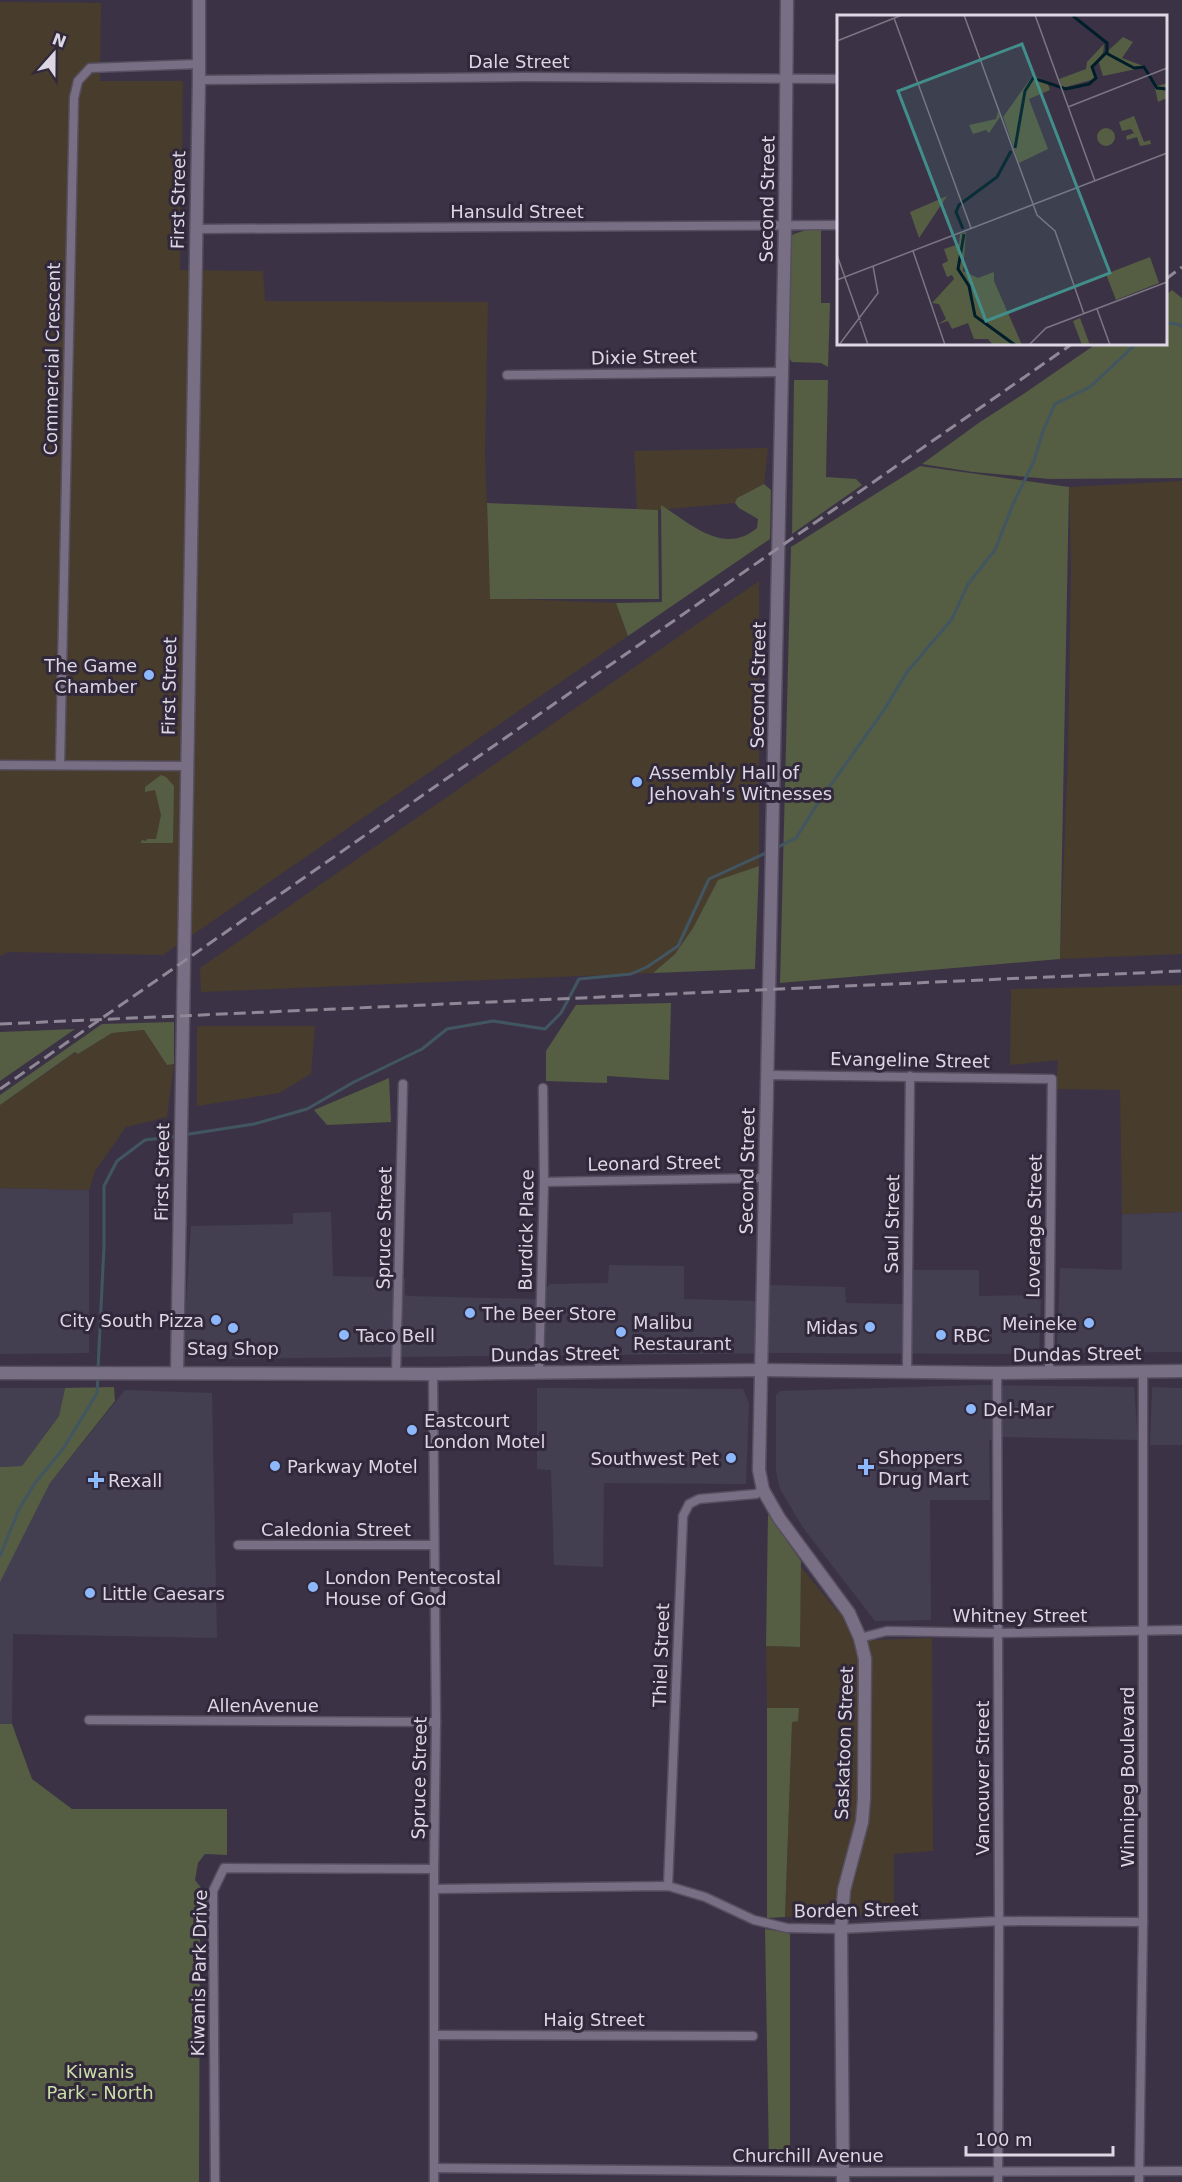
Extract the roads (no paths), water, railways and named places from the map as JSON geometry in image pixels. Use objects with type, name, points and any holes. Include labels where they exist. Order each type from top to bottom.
[{"type":"street","name":"First Street","points":[[177,1372],[199,0]]},
{"type":"street","name":"Second Street","points":[[762,1370],[785,226],[787,0]]},
{"type":"street","name":"Commercial Crescent","points":[[60,765],[74,98],[78,81],[90,68],[199,64]]},
{"type":"street","name":"Dale Street","points":[[199,80],[524,77],[837,79]]},
{"type":"street","name":"Hansuld Street","points":[[195,229],[837,225]]},
{"type":"street","name":"Dixie Street","points":[[507,375],[781,372]]},
{"type":"street","points":[[0,765],[185,766]]},
{"type":"street","name":"Evangeline Street","points":[[768,1075],[1052,1078]]},
{"type":"street","name":"Saul Street","points":[[907,1372],[910,1076]]},
{"type":"street","name":"Loverage Street","points":[[1049,1373],[1052,1078]]},
{"type":"street","name":"Spruce Street","points":[[396,1374],[403,1084]]},
{"type":"street","name":"Burdick Place","points":[[539,1372],[544,1182],[543,1088]]},
{"type":"street","name":"Leonard Street","points":[[544,1182],[765,1178]]},
{"type":"street","name":"Saskatoon Street","points":[[762,1370],[759,1470],[763,1490],[779,1518],[849,1612],[860,1638],[865,1659],[862,1822],[844,1890],[841,1929],[843,2177]]},
{"type":"street","name":"Dundas Street","points":[[0,1373],[1182,1371]]},
{"type":"street","name":"Winnipeg Boulevard","points":[[1139,2182],[1143,1922],[1143,1372]]},
{"type":"street","name":"Vancouver Street","points":[[997,1373],[998,2182]]},
{"type":"street","name":"Spruce Street","points":[[433,1374],[436,1722],[434,2182]]},
{"type":"street","name":"Thiel Street","points":[[668,1886],[683,1516],[689,1504],[699,1499],[756,1494],[763,1490]]},
{"type":"street","name":"Caledonia Street","points":[[238,1545],[434,1545]]},
{"type":"street","name":"Whitney Street","points":[[860,1638],[887,1631],[999,1633],[1182,1630]]},
{"type":"street","name":"AllenAvenue","points":[[89,1720],[436,1722]]},
{"type":"street","name":"Kiwanis Park Drive","points":[[215,2182],[213,1892],[224,1868],[434,1869]]},
{"type":"street","name":"Borden Street","points":[[434,1889],[668,1886],[705,1897],[754,1920],[787,1928],[841,1929],[999,1921],[1143,1922]]},
{"type":"street","name":"Haig Street","points":[[435,2035],[753,2036]]},
{"type":"street","name":"Churchill Avenue","points":[[434,2168],[843,2177],[998,2171],[1182,2171]]},
{"type":"waterway","points":[[1167,323],[1178,324],[1182,327]]},
{"type":"waterway","points":[[776,848],[796,838],[884,710],[907,672],[952,619],[968,584],[995,550],[1013,504],[1034,461],[1043,431],[1055,404],[1090,387],[1135,345]]},
{"type":"waterway","points":[[183,1135],[254,1124],[307,1109],[354,1082],[422,1049],[447,1029],[493,1021],[545,1029],[561,1013],[579,979],[631,974],[647,967],[678,946],[709,879],[768,852]]},
{"type":"waterway","points":[[98,1369],[104,1246],[104,1186],[117,1161],[145,1140],[177,1136]]},
{"type":"waterway","points":[[0,1556],[19,1509],[35,1483],[63,1449],[97,1393],[98,1375]]},
{"type":"railway","points":[[1167,278],[1182,267]]},
{"type":"railway","points":[[0,1089],[1071,345]]},
{"type":"railway","points":[[0,1024],[1182,971]]},
{"type":"place","name":"The Game Chamber","points":[[149,675]]},
{"type":"place","name":"Assembly Hall of Jehovah's Witnesses","points":[[637,782]]},
{"type":"place","name":"The Beer Store","points":[[470,1313]]},
{"type":"place","name":"City South Pizza","points":[[216,1320]]},
{"type":"place","name":"Meineke","points":[[1089,1323]]},
{"type":"place","name":"Midas","points":[[870,1327]]},
{"type":"place","name":"Stag Shop","points":[[233,1328]]},
{"type":"place","name":"Malibu Restaurant","points":[[621,1332]]},
{"type":"place","name":"Taco Bell","points":[[344,1335]]},
{"type":"place","name":"RBC","points":[[941,1335]]},
{"type":"place","name":"Del-Mar","points":[[971,1409]]},
{"type":"place","name":"Eastcourt London Motel","points":[[412,1430]]},
{"type":"place","name":"Southwest Pet","points":[[731,1458]]},
{"type":"place","name":"Parkway Motel","points":[[275,1466]]},
{"type":"place","name":"Shoppers Drug Mart","points":[[866,1467]]},
{"type":"place","name":"Rexall","points":[[96,1480]]},
{"type":"place","name":"London Pentecostal House of God","points":[[313,1587]]},
{"type":"place","name":"Little Caesars","points":[[90,1593]]},
{"type":"park label","name":"Kiwanis Park - North","points":[[100,2081]]}]
